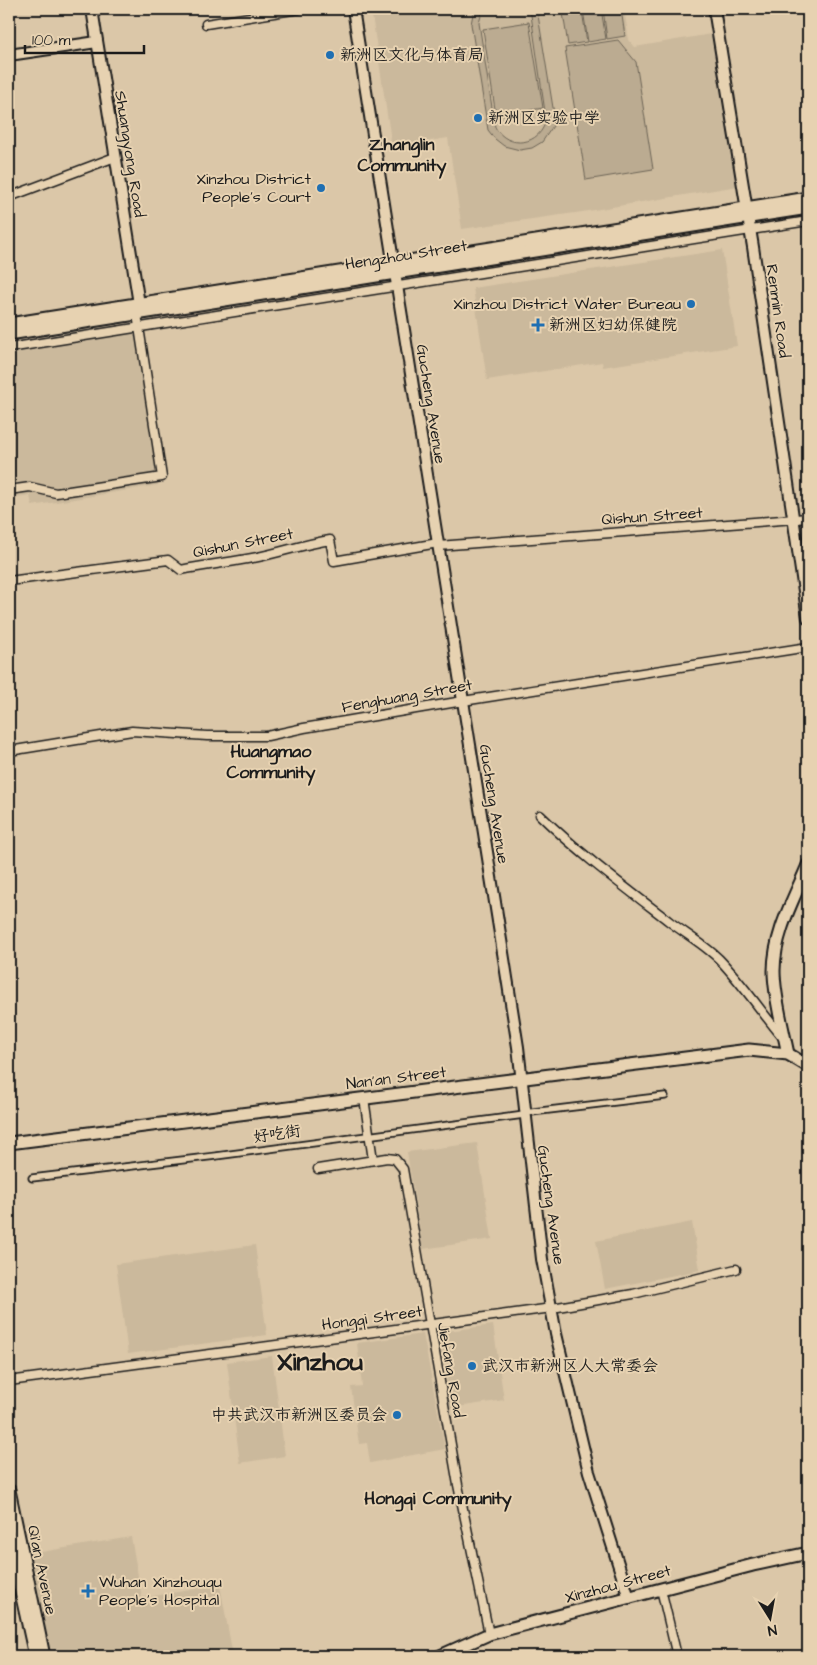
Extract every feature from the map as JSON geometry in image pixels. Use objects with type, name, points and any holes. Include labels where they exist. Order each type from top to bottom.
[{"type":"main road","name":"Hengzhou Street","points":[[748,213],[808,198]]},
{"type":"main road","name":"Hengzhou Street","points":[[9,334],[138,309],[748,213],[808,208]]},
{"type":"main road","name":"Hengzhou Street","points":[[9,324],[138,309]]},
{"type":"main road","points":[[808,865],[782,926],[776,950],[774,981],[788,1054],[808,1066]]},
{"type":"main road","name":"Nan'an Street","points":[[9,1143],[749,1050],[788,1054]]},
{"type":"main road","name":"Qi'an Avenue","points":[[9,1490],[44,1656]]},
{"type":"main road","name":"Qi'an Avenue","points":[[9,1538],[35,1656]]},
{"type":"main road","name":"Xinzhou Street","points":[[440,1656],[489,1634],[774,1559],[808,1553]]},
{"type":"street","name":"Shuangyong Road","points":[[9,490],[30,487],[56,493],[162,477],[92,9]]},
{"type":"street","points":[[206,24],[299,9]]},
{"type":"street","name":"Gucheng Avenue","points":[[353,9],[518,1047],[524,1114],[542,1259],[589,1472],[629,1598]]},
{"type":"street","name":"Renmin Road","points":[[714,9],[751,230],[808,618]]},
{"type":"street","points":[[9,55],[97,42]]},
{"type":"street","points":[[9,197],[115,157]]},
{"type":"street","points":[[9,348],[808,221]]},
{"type":"street","name":"Qishun Street","points":[[9,581],[168,560],[180,570],[258,557],[300,547],[307,543],[330,540],[334,561],[438,545],[808,518]]},
{"type":"street","name":"Fenghuang Street","points":[[9,751],[132,731],[207,736],[267,736],[463,701],[808,646]]},
{"type":"street","points":[[540,815],[553,828],[627,888],[718,958],[752,997],[768,1021],[786,1040]]},
{"type":"street","name":"好吃街","points":[[32,1178],[370,1136],[664,1096]]},
{"type":"street","points":[[364,1098],[373,1160]]},
{"type":"street","name":"Jiefang Road","points":[[318,1169],[387,1158],[394,1159],[404,1172],[458,1485],[489,1634]]},
{"type":"street","name":"Hongqi Street","points":[[9,1381],[552,1308],[633,1294],[736,1269]]},
{"type":"street","points":[[662,1589],[677,1656]]},
{"type":"shaded area","points":[[371,9],[624,9],[629,40],[635,47],[711,34],[738,186],[582,212],[462,229],[448,138],[392,147]]},
{"type":"shaded area","points":[[474,9],[483,9],[479,23],[495,127],[508,139],[524,142],[538,135],[546,119],[531,15],[528,9],[537,9],[554,114],[553,126],[542,142],[532,148],[520,150],[504,146],[488,130],[471,24]]},
{"type":"shaded area","points":[[601,9],[606,39],[588,42],[583,10]]},
{"type":"shaded area","points":[[603,9],[621,9],[625,36],[607,39]]},
{"type":"shaded area","points":[[582,11],[587,42],[568,45],[563,13]]},
{"type":"shaded area","points":[[529,22],[543,108],[496,116],[483,29]]},
{"type":"shaded area","points":[[618,40],[636,62],[653,169],[586,180],[565,48]]},
{"type":"shaded area","points":[[722,250],[737,346],[603,367],[602,362],[487,380],[473,288]]},
{"type":"shaded area","points":[[135,332],[158,485],[32,506],[30,495],[9,498],[9,351]]},
{"type":"shaded area","points":[[477,1143],[492,1239],[423,1249],[407,1152]]},
{"type":"shaded area","points":[[692,1222],[700,1270],[605,1289],[596,1241]]},
{"type":"shaded area","points":[[255,1245],[267,1335],[128,1354],[116,1264]]},
{"type":"shaded area","name":"武汉市新洲区人大常委会","points":[[493,1325],[504,1400],[451,1408],[440,1332]]},
{"type":"shaded area","name":"中共武汉市新洲区委员会","points":[[423,1334],[445,1449],[370,1463],[367,1443],[359,1444],[351,1387],[362,1386],[357,1343]]},
{"type":"shaded area","points":[[272,1356],[285,1456],[240,1463],[227,1362]]},
{"type":"shaded area","name":"Wuhan Xinzhouqu People's Hospital","points":[[131,1537],[142,1598],[220,1585],[233,1656],[49,1656],[29,1554]]},
{"type":"place","name":"新洲区文化与体育局","points":[[330,55]]},
{"type":"place","name":"新洲区实验中学","points":[[478,118]]},
{"type":"place","name":"Xinzhou District People's Court","points":[[321,188]]},
{"type":"place","name":"Xinzhou District Water Bureau","points":[[691,304]]},
{"type":"place","name":"新洲区妇幼保健院","points":[[538,325]]},
{"type":"place","name":"武汉市新洲区人大常委会","points":[[472,1366]]},
{"type":"place","name":"中共武汉市新洲区委员会","points":[[397,1415]]},
{"type":"place","name":"Wuhan Xinzhouqu People's Hospital","points":[[88,1591]]},
{"type":"district","name":"Zhanglin Community","points":[[402,154]]},
{"type":"district","name":"Huangmao Community","points":[[271,761]]},
{"type":"district","name":"Xinzhou","points":[[320,1362]]},
{"type":"district","name":"Hongqi Community","points":[[438,1498]]}]
